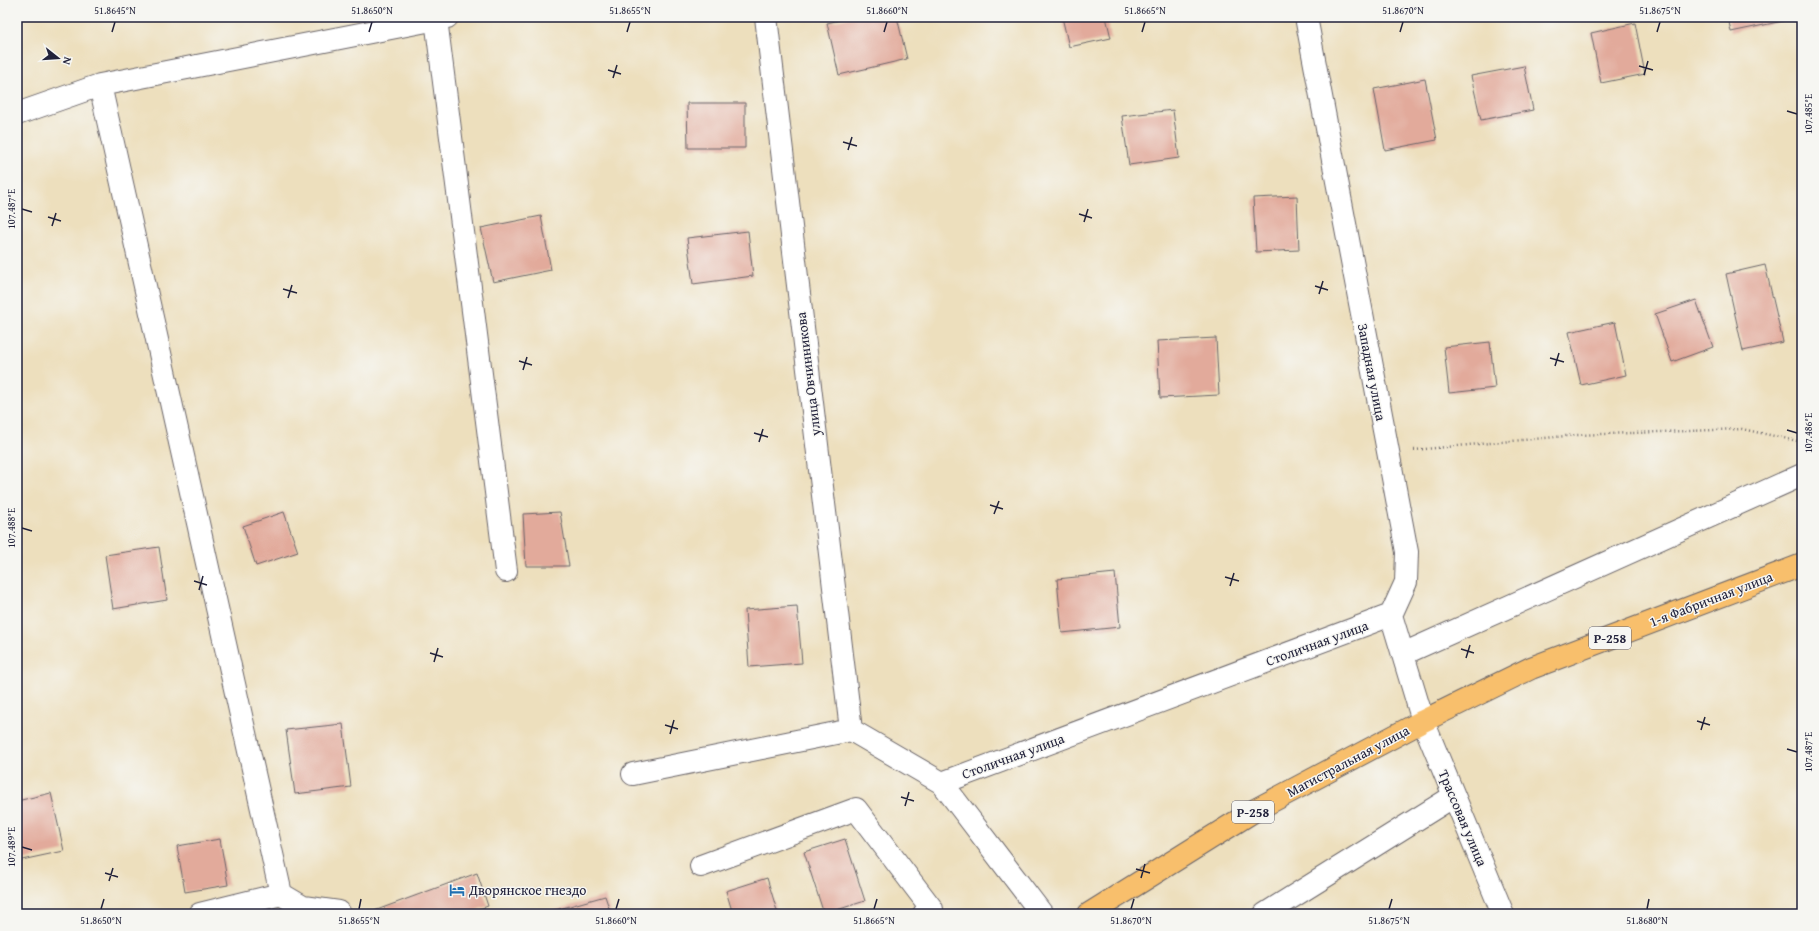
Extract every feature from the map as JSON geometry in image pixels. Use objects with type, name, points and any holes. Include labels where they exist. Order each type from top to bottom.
[{"type":"highway","name":"1-я Фабричная улица","points":[[1423,721],[1531,668],[1802,565]]},
{"type":"highway","name":"Магистральная улица","points":[[1089,914],[1257,809],[1423,721]]},
{"type":"street","name":"улица Овчинникова","points":[[766,17],[851,730]]},
{"type":"street","name":"Западная улица","points":[[1306,17],[1407,552],[1406,582],[1391,615]]},
{"type":"street","points":[[17,114],[100,85],[441,18],[506,570]]},
{"type":"street","points":[[100,85],[281,894]]},
{"type":"street","points":[[1403,654],[1802,475]]},
{"type":"street","points":[[1391,615],[1423,721]]},
{"type":"street","name":"Столичная улица","points":[[942,783],[1391,615]]},
{"type":"street","name":"Трассовая улица","points":[[1423,721],[1503,914]]},
{"type":"street","points":[[633,774],[851,730],[942,783],[1042,914]]},
{"type":"street","points":[[1265,914],[1454,796]]},
{"type":"street","points":[[701,866],[856,808],[933,912]]},
{"type":"street","points":[[200,914],[281,894],[303,907],[339,912],[339,914]]},
{"type":"path","points":[[1388,453],[1577,435],[1742,429],[1802,442]]},
{"type":"building","points":[[853,17],[897,17],[907,59],[839,75],[827,23]]},
{"type":"building","points":[[1062,17],[1106,17],[1111,38],[1069,47]]},
{"type":"building","points":[[1728,17],[1782,17],[1783,21],[1731,32]]},
{"type":"building","points":[[1635,23],[1645,74],[1601,83],[1591,33]]},
{"type":"building","points":[[1524,66],[1533,110],[1481,120],[1471,76]]},
{"type":"building","points":[[1425,79],[1437,140],[1385,150],[1374,89]]},
{"type":"building","points":[[687,103],[745,103],[745,148],[688,148]]},
{"type":"building","points":[[1173,110],[1179,158],[1129,165],[1122,116]]},
{"type":"building","points":[[1297,196],[1299,250],[1256,252],[1253,198]]},
{"type":"building","points":[[541,216],[551,270],[493,282],[481,228]]},
{"type":"building","points":[[748,231],[753,276],[693,284],[687,238]]},
{"type":"building","points":[[1765,265],[1783,342],[1743,351],[1726,274]]},
{"type":"building","points":[[1696,300],[1713,347],[1672,362],[1655,314]]},
{"type":"building","points":[[1615,322],[1626,375],[1581,385],[1569,332]]},
{"type":"building","points":[[1216,338],[1219,395],[1160,398],[1157,341]]},
{"type":"building","points":[[1490,342],[1495,388],[1449,393],[1444,347]]},
{"type":"building","points":[[284,512],[298,552],[256,566],[243,526]]},
{"type":"building","points":[[560,512],[569,566],[526,566],[523,514]]},
{"type":"building","points":[[159,547],[167,600],[113,609],[105,555]]},
{"type":"building","points":[[1115,573],[1120,627],[1062,633],[1057,579]]},
{"type":"building","points":[[797,606],[802,663],[749,667],[745,610]]},
{"type":"building","points":[[343,724],[351,787],[295,794],[286,730]]},
{"type":"building","points":[[51,793],[64,851],[17,861],[17,801]]},
{"type":"building","points":[[220,839],[228,885],[185,892],[177,846]]},
{"type":"building","points":[[845,839],[865,901],[824,914],[804,852]]},
{"type":"building","name":"Дворянское гнездо","points":[[477,873],[488,906],[466,914],[366,914]]},
{"type":"building","points":[[767,878],[778,914],[733,914],[726,891]]},
{"type":"building","points":[[605,896],[611,914],[551,914],[552,911]]},
{"type":"place","name":"Дворянское гнездо","points":[[457,890]]}]
